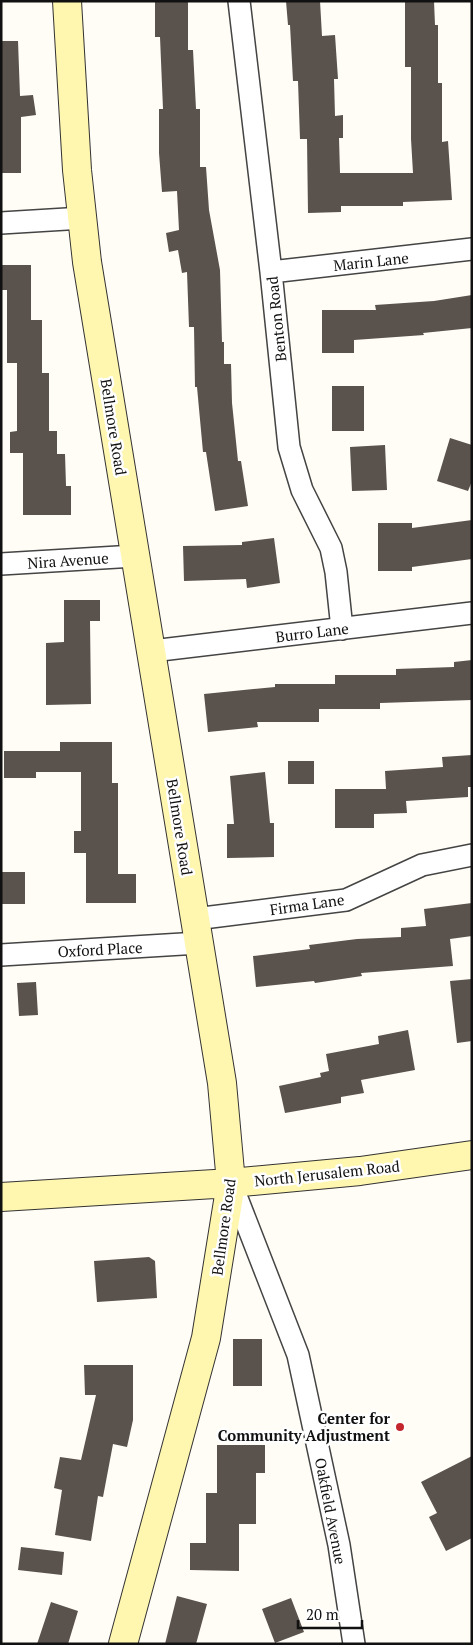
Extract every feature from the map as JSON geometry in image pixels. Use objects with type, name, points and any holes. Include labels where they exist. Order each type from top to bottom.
[{"type":"main road","name":"Bellmore Road","points":[[67,1],[77,170],[87,262],[222,1084],[231,1183],[206,1338],[123,1644]]},
{"type":"main road","name":"North Jerusalem Road","points":[[1,1197],[231,1183],[360,1171],[472,1155]]},
{"type":"street","name":"Benton Road","points":[[239,1],[271,272],[289,446],[302,490],[330,548],[336,572],[342,628]]},
{"type":"street","points":[[1,223],[83,218]]},
{"type":"street","name":"Marin Lane","points":[[271,272],[472,249]]},
{"type":"street","name":"Nira Avenue","points":[[1,564],[136,556]]},
{"type":"street","name":"Burro Lane","points":[[152,651],[472,613]]},
{"type":"street","name":"Firma Lane","points":[[197,931],[346,900],[422,865],[472,855]]},
{"type":"street","name":"Oxford Place","points":[[1,956],[197,931]]},
{"type":"street","name":"Oakfield Avenue","points":[[231,1183],[298,1355],[339,1545],[354,1644]]},
{"type":"building","points":[[155,1],[188,1],[188,50],[193,50],[196,109],[200,109],[200,167],[206,167],[209,210],[220,270],[224,364],[231,364],[232,403],[238,461],[241,461],[248,506],[215,511],[206,452],[203,452],[197,387],[195,387],[194,327],[189,327],[187,272],[182,273],[178,250],[169,252],[166,233],[179,230],[177,191],[162,192],[159,153],[159,109],[163,109],[160,37],[155,37]]},
{"type":"building","points":[[286,1],[320,1],[322,36],[335,35],[338,79],[334,79],[335,116],[343,115],[343,138],[339,138],[340,173],[413,173],[411,67],[405,67],[405,1],[434,1],[435,25],[438,25],[438,83],[442,83],[442,142],[448,141],[452,200],[403,202],[403,206],[341,206],[341,212],[308,213],[307,139],[300,139],[298,81],[293,81],[290,25],[288,25]]},
{"type":"building","points":[[1,41],[18,41],[20,96],[33,95],[36,115],[21,117],[21,173],[1,173]]},
{"type":"building","points":[[1,265],[31,265],[31,320],[42,320],[42,373],[49,373],[49,431],[57,431],[57,454],[65,454],[66,486],[71,486],[71,515],[23,515],[23,453],[10,453],[10,432],[17,431],[17,363],[7,363],[7,290],[1,290]]},
{"type":"building","points":[[472,295],[472,328],[423,333],[424,335],[354,340],[354,353],[322,353],[322,310],[376,310],[375,305],[434,301]]},
{"type":"building","points":[[332,386],[364,386],[364,431],[332,431]]},
{"type":"building","points":[[450,438],[472,445],[472,481],[468,491],[437,481]]},
{"type":"building","points":[[385,445],[387,490],[352,491],[350,447]]},
{"type":"building","points":[[472,520],[472,559],[412,567],[412,571],[378,571],[378,523],[412,523],[412,528]]},
{"type":"building","points":[[274,538],[280,583],[247,588],[246,579],[184,581],[183,546],[242,545],[242,542]]},
{"type":"building","points":[[64,600],[100,600],[100,621],[90,621],[91,704],[46,705],[46,643],[64,642]]},
{"type":"building","points":[[472,660],[472,700],[380,703],[380,709],[319,709],[319,722],[257,722],[258,727],[208,732],[204,694],[275,687],[275,684],[335,684],[335,675],[396,675],[396,669],[454,667],[454,662]]},
{"type":"building","points":[[60,742],[112,742],[112,783],[118,783],[118,874],[136,874],[136,903],[86,903],[86,853],[74,853],[74,831],[81,831],[81,772],[36,772],[36,778],[4,778],[4,751],[60,751]]},
{"type":"building","points":[[472,755],[472,787],[468,787],[468,797],[406,801],[407,813],[374,814],[374,828],[335,828],[335,789],[386,789],[385,771],[443,767],[442,757]]},
{"type":"building","points":[[288,761],[314,761],[314,784],[288,784]]},
{"type":"building","points":[[265,772],[270,823],[274,823],[274,857],[227,858],[227,824],[234,824],[230,776]]},
{"type":"building","points":[[1,872],[25,872],[25,904],[1,904]]},
{"type":"building","points":[[472,903],[472,936],[450,939],[453,966],[361,973],[362,976],[315,983],[314,981],[256,987],[253,956],[310,949],[309,945],[357,939],[401,937],[401,928],[426,926],[424,909]]},
{"type":"building","points":[[472,979],[472,1041],[457,1043],[450,981]]},
{"type":"building","points":[[36,982],[38,1015],[19,1016],[17,983]]},
{"type":"building","points":[[408,1030],[415,1070],[361,1080],[364,1093],[341,1097],[341,1103],[285,1113],[279,1086],[321,1077],[320,1073],[329,1071],[326,1054],[379,1044],[378,1036]]},
{"type":"building","points":[[149,1257],[155,1261],[157,1298],[97,1302],[94,1261]]},
{"type":"building","points":[[233,1339],[262,1339],[262,1386],[233,1386]]},
{"type":"building","points":[[84,1365],[133,1365],[133,1420],[127,1447],[113,1444],[103,1497],[98,1496],[91,1541],[55,1535],[62,1490],[54,1488],[60,1457],[81,1460],[96,1395],[85,1395]]},
{"type":"building","points":[[217,1445],[265,1445],[265,1473],[256,1473],[256,1524],[239,1524],[239,1571],[190,1570],[190,1543],[206,1543],[206,1493],[217,1493]]},
{"type":"building","points":[[472,1456],[472,1538],[446,1551],[429,1517],[437,1513],[421,1482]]},
{"type":"building","points":[[21,1547],[64,1552],[62,1575],[18,1570]]},
{"type":"building","points":[[177,1596],[207,1604],[196,1644],[165,1644]]},
{"type":"building","points":[[291,1598],[304,1632],[275,1643],[262,1609]]},
{"type":"building","points":[[51,1602],[78,1611],[68,1644],[37,1644]]},
{"type":"place","name":"Center for Community Adjustment","points":[[400,1427]]}]
